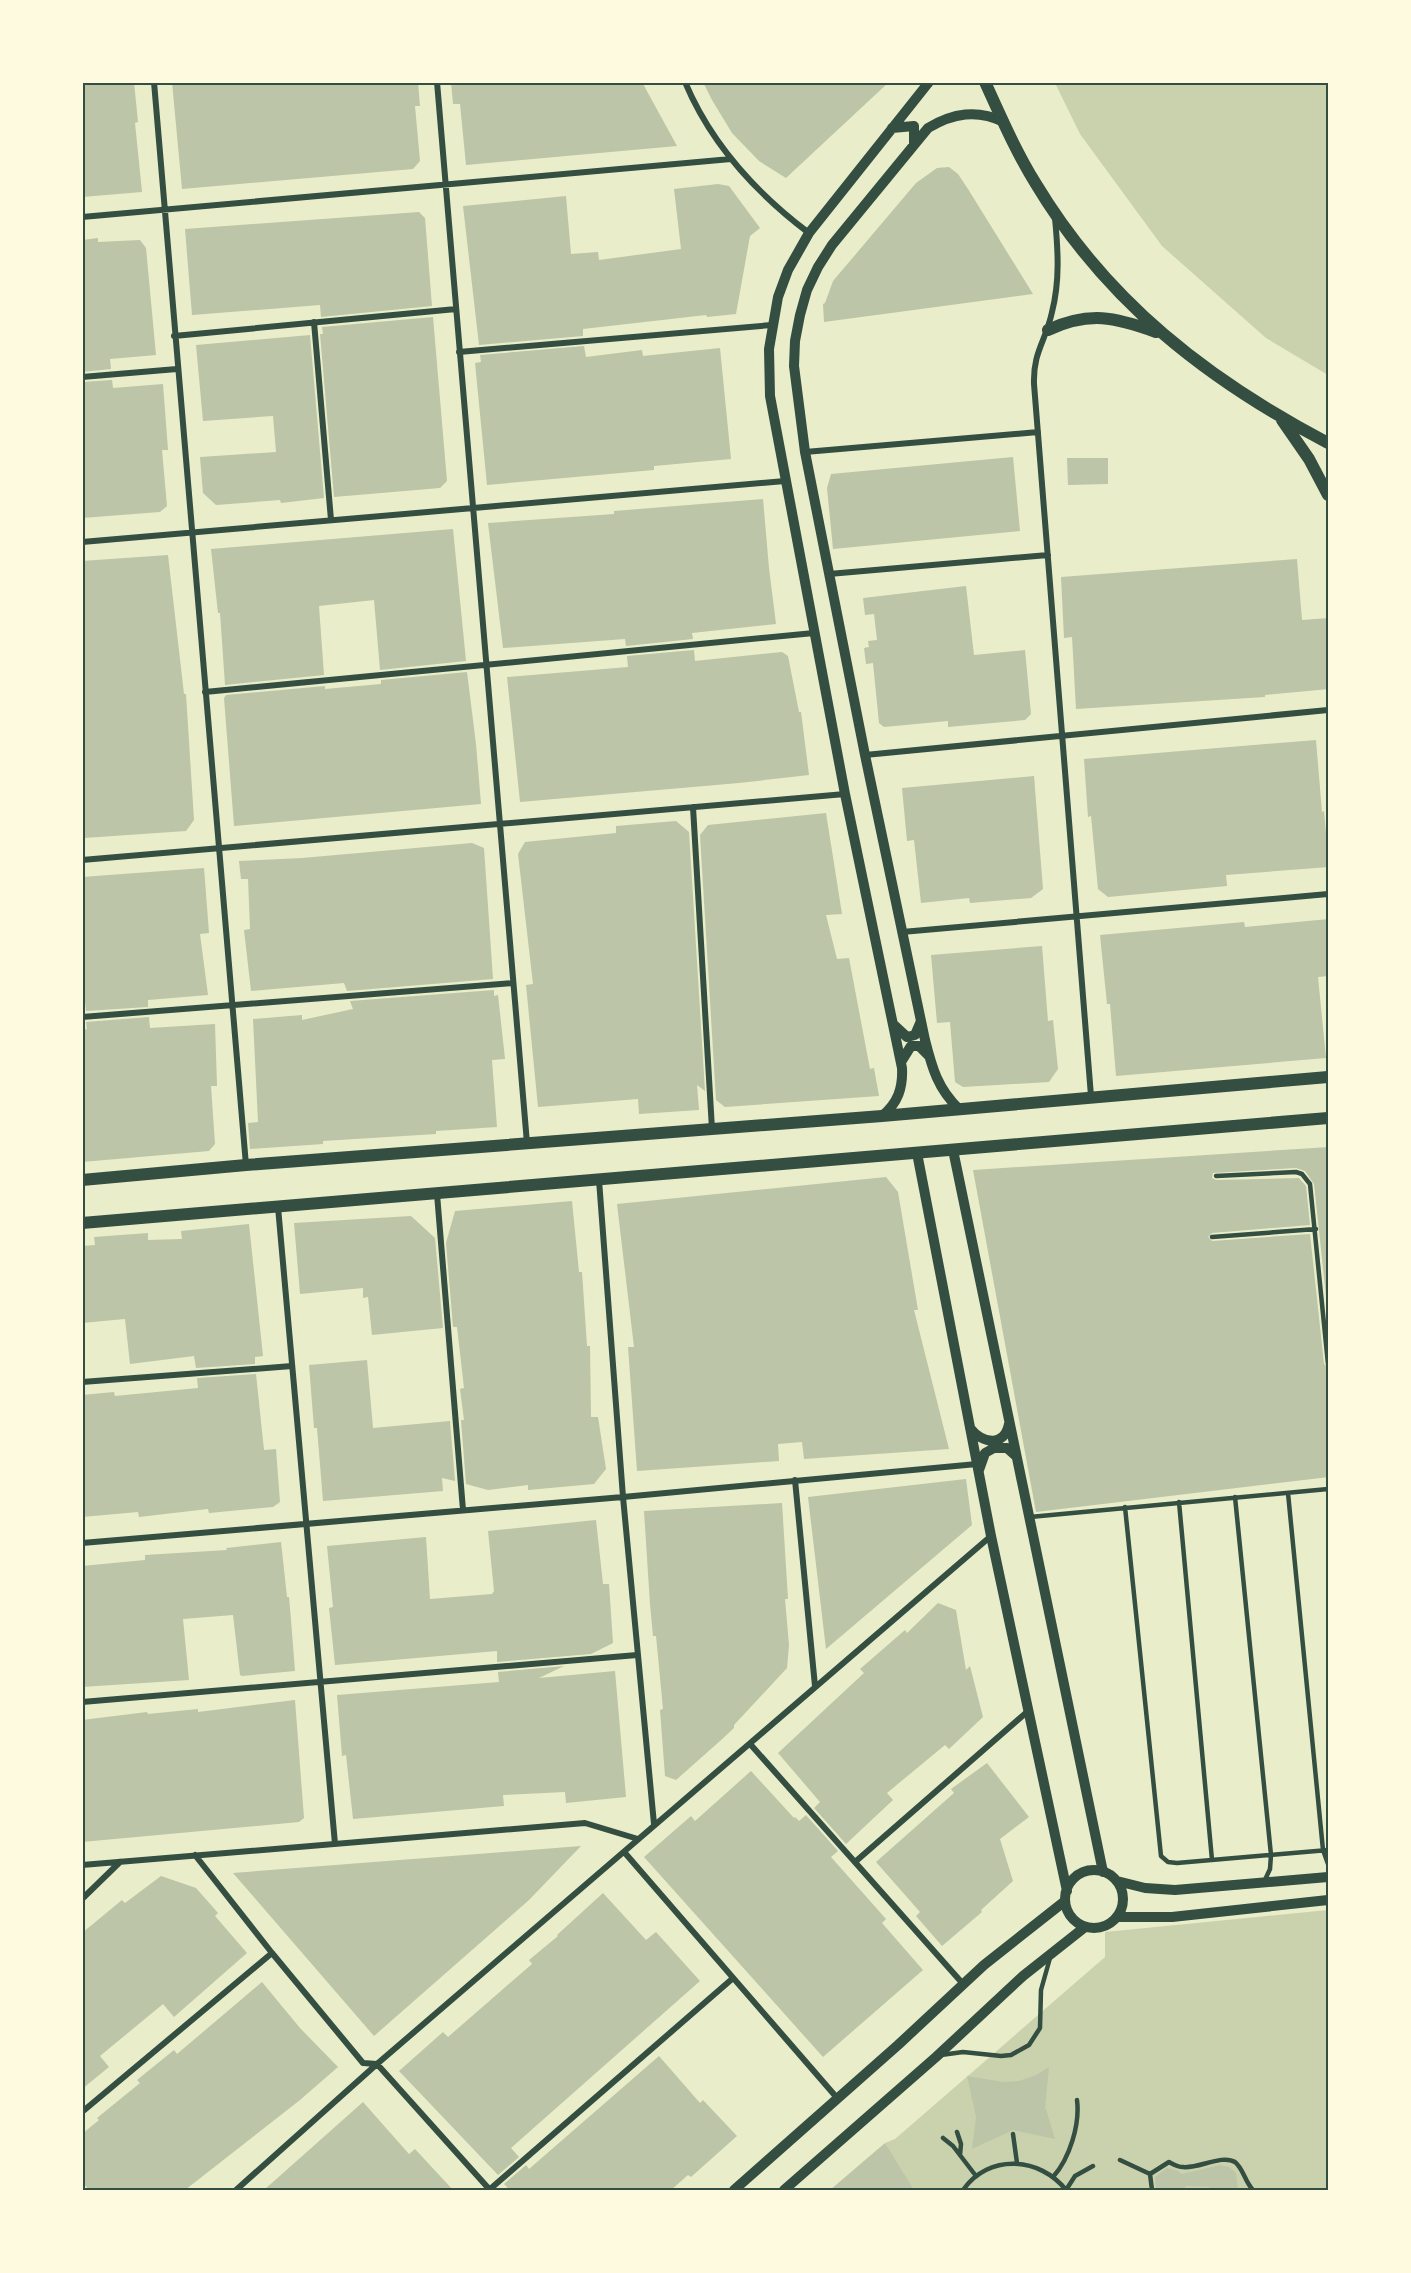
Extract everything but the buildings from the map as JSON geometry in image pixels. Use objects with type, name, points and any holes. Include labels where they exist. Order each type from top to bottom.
[{"type":"main road","points":[[985,82],[1035,184],[1054,213],[1104,277],[1161,334],[1218,378],[1279,416],[1329,443]]},
{"type":"main road","points":[[1048,330],[1065,322],[1103,317],[1123,320],[1161,334]]},
{"type":"main road","points":[[1279,416],[1309,459],[1329,495]]},
{"type":"main road","points":[[82,1180],[246,1165],[882,1116],[1329,1077]]},
{"type":"main road","points":[[82,1222],[1329,1118]]},
{"type":"street","points":[[154,82],[163,210],[246,1165]]},
{"type":"street","points":[[436,82],[527,1143]]},
{"type":"street","points":[[685,82],[700,113],[731,159],[771,202],[809,232]]},
{"type":"street","points":[[882,1116],[891,1109],[901,1090],[903,1079],[901,1062],[844,794],[785,481],[770,396],[769,349],[778,297],[788,270],[809,232],[929,82]]},
{"type":"street","points":[[959,1109],[936,1078],[921,1020],[865,755],[805,452],[794,366],[797,332],[807,291],[818,267],[832,246],[928,128],[952,116],[966,113],[980,114],[1004,122]]},
{"type":"street","points":[[892,128],[914,126],[914,145]]},
{"type":"street","points":[[82,217],[731,159]]},
{"type":"street","points":[[1054,213],[1058,274],[1056,293],[1048,330],[1036,356],[1034,370],[1091,1096]]},
{"type":"street","points":[[174,336],[456,309]]},
{"type":"street","points":[[314,322],[331,520]]},
{"type":"street","points":[[459,352],[772,326]]},
{"type":"street","points":[[82,377],[177,369]]},
{"type":"street","points":[[805,452],[1038,432]]},
{"type":"street","points":[[82,542],[785,481]]},
{"type":"street","points":[[829,574],[1048,555]]},
{"type":"street","points":[[205,692],[814,633]]},
{"type":"street","points":[[865,755],[1329,710]]},
{"type":"street","points":[[82,860],[844,794]]},
{"type":"street","points":[[693,807],[712,1129]]},
{"type":"street","points":[[902,932],[1329,894]]},
{"type":"street","points":[[82,1017],[513,983]]},
{"type":"street","points":[[893,1025],[907,1037],[915,1035],[921,1020]]},
{"type":"street","points":[[901,1062],[911,1046],[919,1046],[929,1056]]},
{"type":"street","points":[[953,1150],[1103,1872]]},
{"type":"street","points":[[917,1153],[977,1468],[1071,1917],[1085,1927],[1103,1927],[1118,1917],[1172,1917],[1329,1900]]},
{"type":"street","points":[[598,1179],[623,1497],[654,1824]]},
{"type":"street","points":[[437,1194],[463,1510]]},
{"type":"street","points":[[278,1206],[335,1844]]},
{"type":"street","points":[[82,1382],[292,1366]]},
{"type":"street","points":[[969,1428],[982,1439],[994,1440],[1004,1436],[1007,1432],[1009,1420]]},
{"type":"street","points":[[977,1468],[989,1450],[1007,1448],[1017,1456]]},
{"type":"street","points":[[82,1543],[795,1480],[977,1468]]},
{"type":"street","points":[[795,1480],[815,1686]]},
{"type":"street","points":[[236,2190],[377,2064],[625,1853],[654,1824],[750,1745],[815,1686],[991,1536]]},
{"type":"street","points":[[82,1702],[637,1655]]},
{"type":"street","points":[[855,1862],[1027,1712]]},
{"type":"street","points":[[750,1745],[964,1984]]},
{"type":"street","points":[[82,1865],[585,1823],[638,1839]]},
{"type":"street","points":[[625,1853],[838,2099]]},
{"type":"street","points":[[195,1855],[363,2063],[377,2064],[490,2190],[732,1979]]},
{"type":"street","points":[[82,1899],[120,1862]]},
{"type":"street","points":[[734,2190],[1010,1943],[1066,1896],[1077,1876],[1085,1872],[1103,1872],[1117,1881],[1145,1888],[1175,1890],[1329,1877]]},
{"type":"street","points":[[1117,1881],[1121,1887],[1123,1903],[1118,1917]]},
{"type":"street","points":[[784,2190],[936,2057],[994,2002],[1053,1951],[1085,1927]]},
{"type":"street","points":[[82,2112],[272,1953]]},
{"type":"lane","points":[[1216,1176],[1289,1172],[1302,1174],[1310,1184],[1329,1364]]},
{"type":"lane","points":[[1212,1237],[1316,1229]]},
{"type":"lane","points":[[1029,1517],[1329,1489]]},
{"type":"lane","points":[[1288,1493],[1329,1864]]},
{"type":"lane","points":[[1234,1497],[1271,1855],[1270,1869],[1264,1882]]},
{"type":"lane","points":[[1179,1502],[1212,1860]]},
{"type":"lane","points":[[1125,1507],[1160,1851],[1164,1860],[1172,1863],[1326,1850]]},
{"type":"lane","points":[[936,2057],[963,2052],[1011,2055],[1029,2045],[1040,2028],[1041,1990],[1053,1951]]},
{"type":"lane","points":[[1053,2177],[1064,2164],[1069,2151],[1077,2117],[1077,2100]]},
{"type":"lane","points":[[957,2133],[961,2144],[960,2155]]},
{"type":"lane","points":[[1013,2134],[1017,2163]]},
{"type":"lane","points":[[943,2139],[960,2155],[976,2176]]},
{"type":"lane","points":[[1150,2174],[1169,2162],[1182,2167],[1209,2164],[1223,2158],[1234,2161],[1240,2168],[1246,2184],[1253,2190]]},
{"type":"lane","points":[[1120,2160],[1150,2174]]},
{"type":"lane","points":[[963,2190],[976,2176],[989,2169],[1003,2164],[1017,2163],[1036,2167],[1053,2177],[1066,2190],[1075,2176],[1093,2166]]},
{"type":"lane","points":[[1150,2174],[1152,2190]]},
{"type":"green space","points":[[1055,83],[1328,83],[1328,375],[1266,338],[1162,246],[1080,134]]},
{"type":"green space","points":[[1328,1910],[1328,2190],[835,2190],[887,2146],[885,2143],[895,2139],[1105,1957],[1105,1932]]}]
